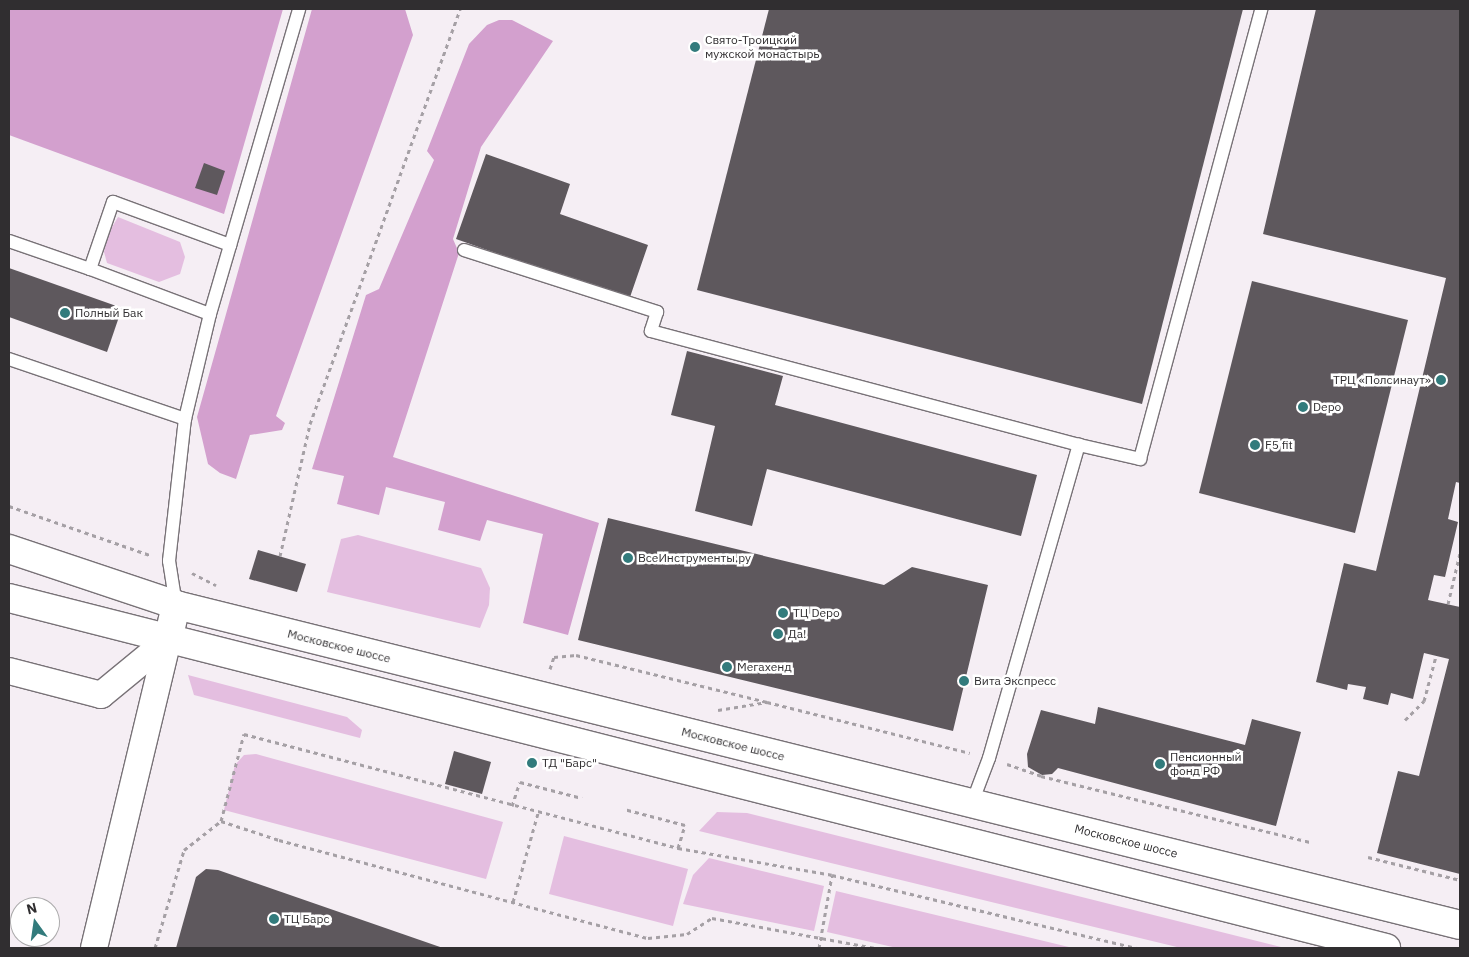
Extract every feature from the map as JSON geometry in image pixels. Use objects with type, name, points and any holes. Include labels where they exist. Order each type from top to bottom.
[{"type":"main road","name":"Московское шоссе","points":[[9,549],[176,605],[1460,925]]},
{"type":"main road","points":[[9,598],[168,640],[543,732],[1386,948]]},
{"type":"main road","points":[[168,640],[176,605]]},
{"type":"street","points":[[9,672],[102,695],[168,640]]},
{"type":"street","points":[[94,948],[168,640]]},
{"type":"lane","points":[[176,605],[169,561],[185,419],[210,314],[299,9]]},
{"type":"lane","points":[[464,250],[657,312],[651,331],[1079,446],[1140,459],[1261,9]]},
{"type":"lane","points":[[90,269],[113,202],[230,245]]},
{"type":"lane","points":[[9,241],[210,314]]},
{"type":"lane","points":[[9,359],[185,419]]},
{"type":"lane","points":[[972,803],[990,758],[1079,446]]},
{"type":"path","points":[[280,556],[310,424],[460,9]]},
{"type":"path","points":[[9,506],[169,561],[226,588]]},
{"type":"path","points":[[1448,604],[1460,552]]},
{"type":"path","points":[[548,674],[554,657],[576,655],[990,758],[1041,776],[1310,842]]},
{"type":"path","points":[[1405,720],[1424,701],[1436,656]]},
{"type":"path","points":[[709,712],[767,702]]},
{"type":"path","points":[[155,948],[184,850],[221,821],[244,734],[538,813],[678,848],[832,875],[1136,948]]},
{"type":"path","points":[[512,806],[520,782],[582,798]]},
{"type":"path","points":[[624,808],[685,825],[678,848]]},
{"type":"path","points":[[513,902],[538,813]]},
{"type":"path","points":[[221,821],[278,840],[648,938],[687,934],[712,918],[875,948]]},
{"type":"path","points":[[1368,857],[1460,880]]},
{"type":"path","points":[[819,948],[832,875]]},
{"type":"shaded area","points":[[9,9],[283,9],[224,214],[9,135]]},
{"type":"shaded area","points":[[312,9],[405,9],[413,35],[276,416],[285,423],[282,430],[250,435],[236,479],[220,473],[208,464],[197,417]]},
{"type":"shaded area","points":[[499,20],[512,20],[553,41],[481,147],[453,239],[459,253],[393,457],[599,523],[568,635],[523,623],[543,534],[487,520],[480,541],[438,530],[445,502],[386,487],[379,515],[337,504],[344,476],[312,469],[366,295],[379,289],[434,160],[427,151],[469,44],[487,25]]},
{"type":"shaded area","points":[[118,217],[180,242],[185,257],[180,274],[159,282],[107,263],[104,252],[108,234]]},
{"type":"shaded area","points":[[358,535],[481,568],[490,588],[489,605],[480,628],[327,592],[341,539]]},
{"type":"shaded area","points":[[188,675],[347,717],[362,730],[360,738],[194,695]]},
{"type":"shaded area","points":[[256,754],[503,822],[486,879],[224,810],[235,765],[244,755]]},
{"type":"shaded area","points":[[717,812],[747,813],[1285,948],[1181,948],[699,831]]},
{"type":"shaded area","points":[[564,836],[688,869],[673,926],[549,894]]},
{"type":"shaded area","points":[[709,858],[824,886],[814,931],[683,904],[693,875]]},
{"type":"shaded area","points":[[836,891],[1073,948],[897,948],[827,932]]},
{"type":"building","points":[[769,9],[1243,9],[1142,404],[697,290]]},
{"type":"building","name":"ТРЦ «Полсинаут»","points":[[1316,9],[1460,9],[1460,483],[1456,482],[1448,519],[1458,522],[1445,577],[1434,575],[1428,600],[1460,607],[1460,874],[1377,853],[1398,771],[1419,776],[1449,659],[1424,653],[1413,699],[1391,693],[1388,705],[1363,699],[1366,687],[1348,684],[1347,690],[1316,682],[1344,563],[1376,571],[1446,278],[1263,234]]},
{"type":"building","points":[[486,154],[570,184],[560,214],[648,245],[629,300],[456,239]]},
{"type":"building","points":[[204,163],[225,171],[217,195],[195,188]]},
{"type":"building","name":"Полный Бак","points":[[9,268],[122,308],[107,352],[9,317]]},
{"type":"building","name":"Depo","points":[[1252,281],[1408,320],[1355,533],[1199,493]]},
{"type":"building","points":[[687,351],[783,376],[775,405],[1037,475],[1021,536],[767,469],[752,526],[695,511],[715,426],[671,415]]},
{"type":"building","name":"ТЦ Depo","points":[[608,518],[884,585],[912,567],[988,585],[953,731],[578,640]]},
{"type":"building","points":[[258,550],[306,564],[297,592],[249,579]]},
{"type":"building","name":"Пенсионный фонд РФ","points":[[1098,707],[1245,745],[1252,719],[1301,732],[1276,826],[1058,768],[1052,774],[1042,775],[1028,767],[1027,754],[1041,710],[1095,724]]},
{"type":"building","points":[[454,751],[491,762],[482,794],[445,784]]},
{"type":"building","name":"ТЦ Барс","points":[[206,869],[218,870],[443,948],[176,948],[196,877]]},
{"type":"place","name":"Свято-Троицкий мужской монастырь","points":[[695,47]]},
{"type":"place","name":"Полный Бак","points":[[65,313]]},
{"type":"place","name":"ТРЦ «Полсинаут»","points":[[1441,380]]},
{"type":"place","name":"Depo","points":[[1303,407]]},
{"type":"place","name":"F5 fit","points":[[1255,445]]},
{"type":"place","name":"ВсеИнструменты.ру","points":[[628,558]]},
{"type":"place","name":"ТЦ Depo","points":[[783,613]]},
{"type":"place","name":"Да!","points":[[778,634]]},
{"type":"place","name":"Мегахенд","points":[[727,667]]},
{"type":"place","name":"Вита Экспресс","points":[[964,681]]},
{"type":"place","name":"ТД \"Барс\"","points":[[532,763]]},
{"type":"place","name":"Пенсионный фонд РФ","points":[[1160,764]]},
{"type":"place","name":"ТЦ Барс","points":[[274,919]]}]
